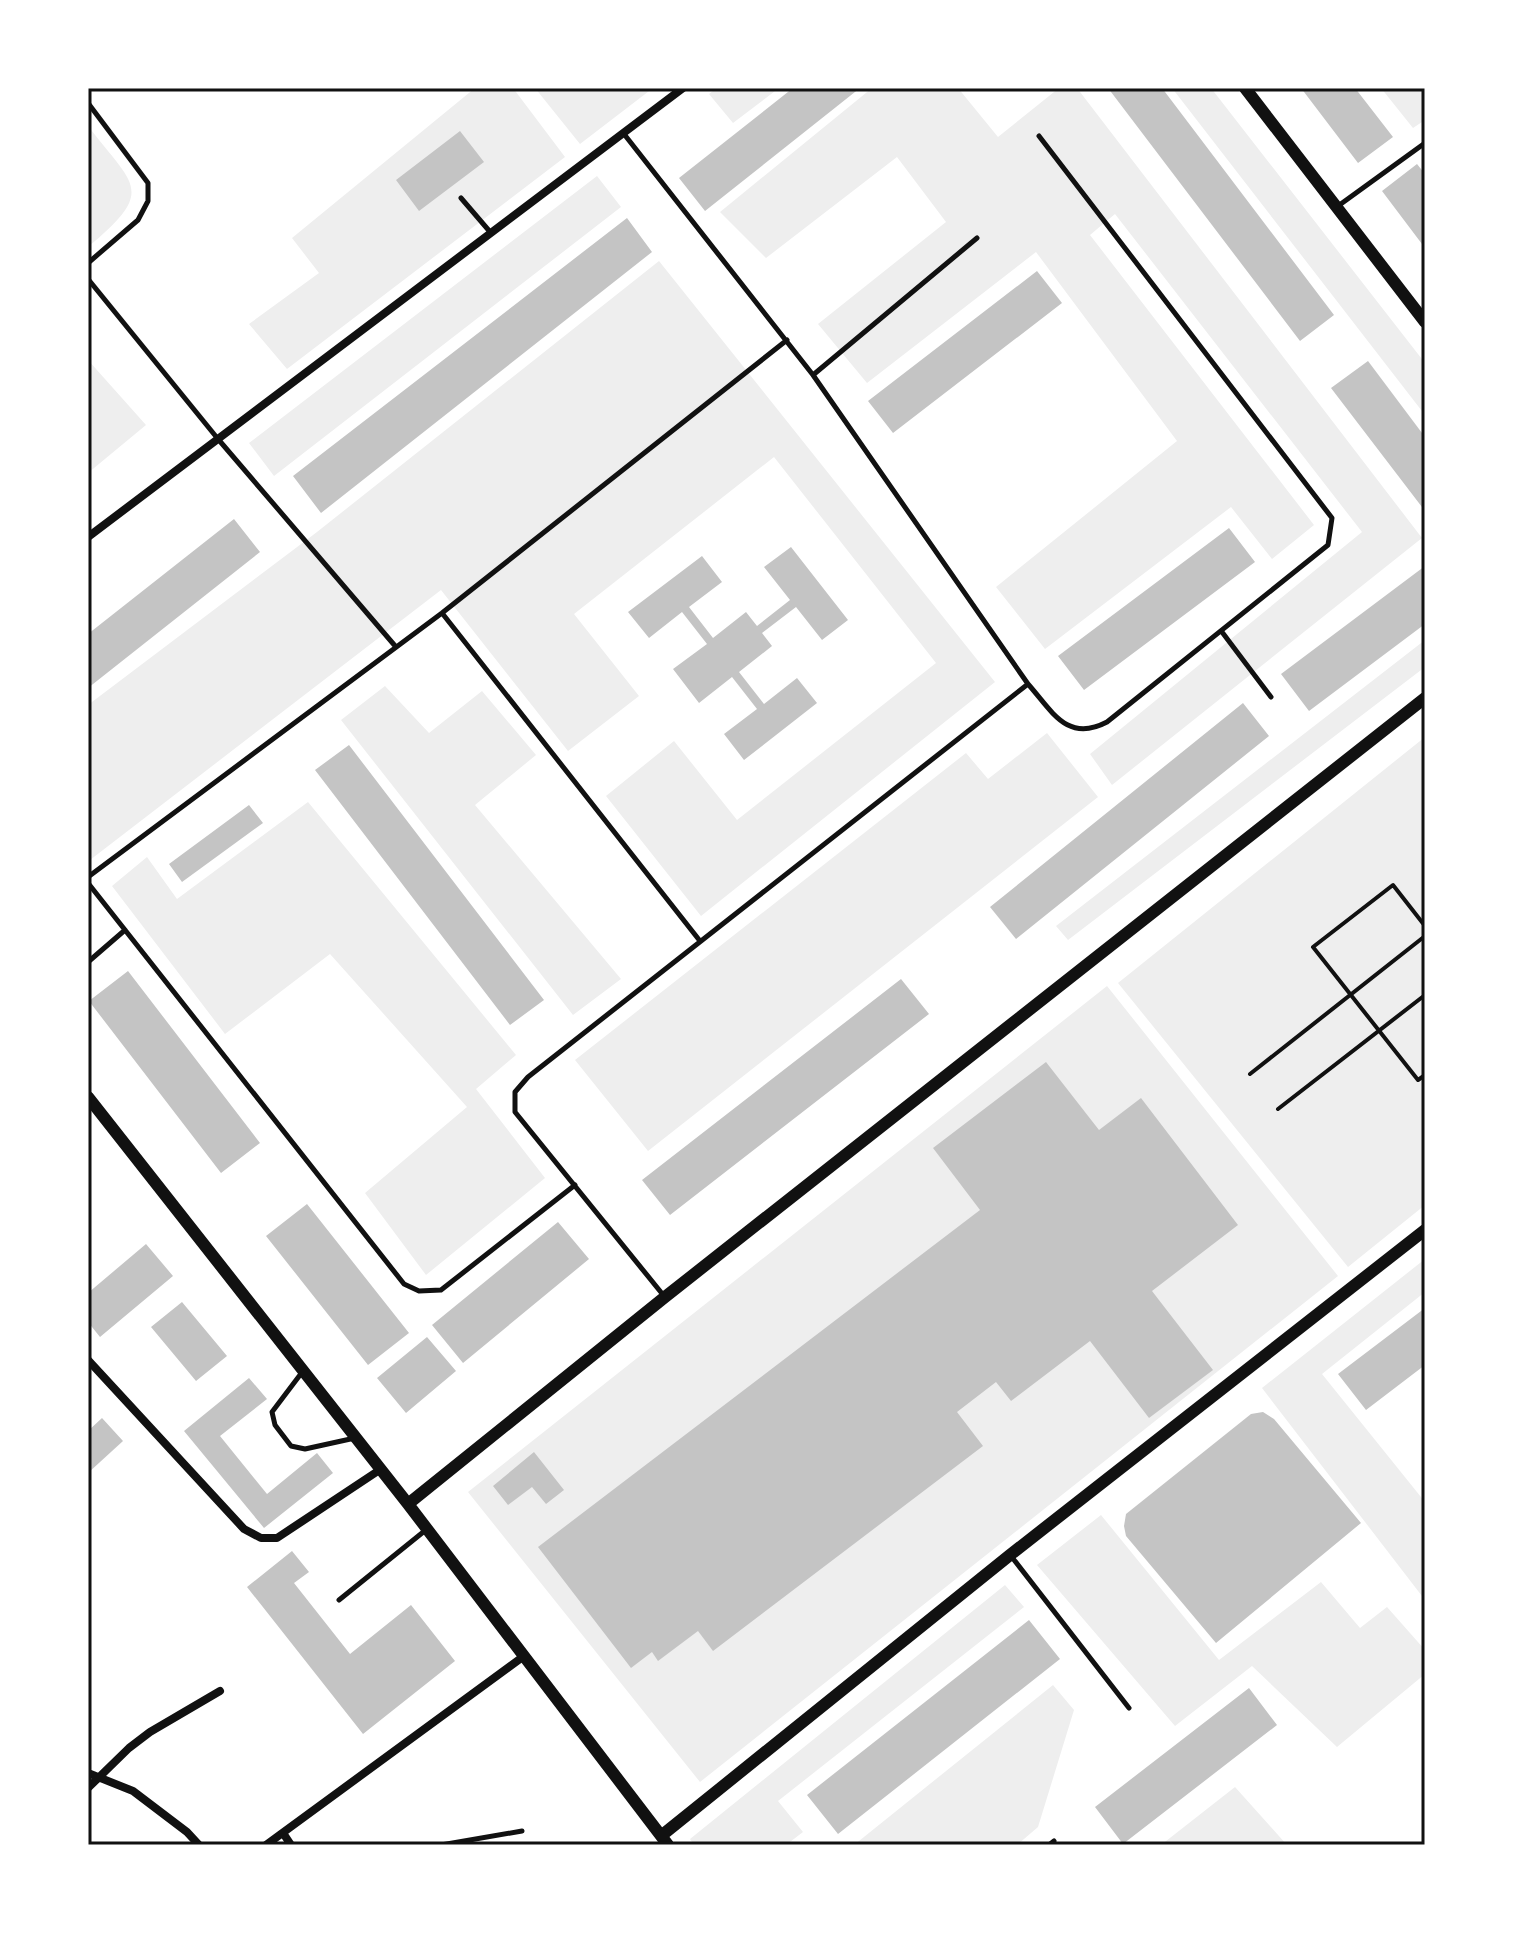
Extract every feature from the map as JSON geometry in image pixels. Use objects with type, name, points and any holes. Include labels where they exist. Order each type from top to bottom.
[{"type":"street","points":[[88,537],[683,88]]},
{"type":"street","points":[[1245,88],[1425,322]]},
{"type":"street","points":[[408,1504],[665,1297],[1425,698]]},
{"type":"street","points":[[88,1097],[357,1438],[665,1840],[1010,1555],[1425,1230]]},
{"type":"street","points":[[88,1360],[244,1529],[261,1538],[277,1538],[381,1469]]},
{"type":"street","points":[[266,1845],[524,1656]]},
{"type":"street","points":[[88,1788],[150,1732],[220,1691]]},
{"type":"street","points":[[88,1773],[133,1791],[187,1832],[199,1845]]},
{"type":"street","points":[[283,1833],[291,1845]]},
{"type":"lane","points":[[88,103],[148,183],[148,201],[138,220],[88,263]]},
{"type":"lane","points":[[624,134],[813,375],[1028,684],[1061,722],[1078,729],[1092,729],[1107,722],[1328,545],[1332,518],[1039,136]]},
{"type":"lane","points":[[1337,207],[1425,143]]},
{"type":"lane","points":[[461,198],[492,234]]},
{"type":"lane","points":[[813,375],[977,238]]},
{"type":"lane","points":[[88,279],[218,439],[396,647]]},
{"type":"lane","points":[[575,1185],[441,1290],[419,1291],[404,1284],[88,880],[442,613],[787,340]]},
{"type":"lane","points":[[442,613],[700,941]]},
{"type":"lane","points":[[1222,632],[1271,697]]},
{"type":"lane","points":[[665,1297],[515,1112],[515,1092],[528,1077],[1028,684]]},
{"type":"lane","points":[[88,962],[125,930]]},
{"type":"lane","points":[[303,1370],[272,1412],[271,1418],[291,1446],[305,1449],[357,1438]]},
{"type":"lane","points":[[339,1600],[427,1529]]},
{"type":"lane","points":[[1010,1555],[1129,1708]]},
{"type":"lane","points":[[441,1845],[522,1831]]},
{"type":"path","points":[[1425,926],[1393,885],[1313,947],[1418,1080],[1425,1075]]},
{"type":"path","points":[[1419,918],[1425,913]]},
{"type":"path","points":[[1250,1074],[1425,936]]},
{"type":"path","points":[[1278,1109],[1425,995]]},
{"type":"shaded area","points":[[475,88],[513,88],[565,157],[287,369],[249,324],[319,273],[292,238]]},
{"type":"shaded area","points":[[535,88],[653,88],[580,144]]},
{"type":"shaded area","points":[[717,88],[779,88],[733,123],[709,94]]},
{"type":"shaded area","points":[[872,88],[958,88],[998,137],[1059,88],[1077,88],[1422,538],[1112,785],[1090,754],[1362,532],[1115,214],[1090,235],[1314,525],[1272,559],[1231,507],[1045,649],[996,587],[1177,441],[1036,252],[867,383],[818,324],[946,222],[897,157],[766,258],[720,212]]},
{"type":"shaded area","points":[[1172,88],[1211,88],[1425,363],[1425,415]]},
{"type":"shaded area","points":[[1381,88],[1425,88],[1425,120],[1413,128]]},
{"type":"shaded area","points":[[88,126],[127,176],[131,188],[130,200],[123,213],[88,247]]},
{"type":"shaded area","points":[[597,176],[621,207],[274,476],[249,443]]},
{"type":"shaded area","points":[[659,261],[995,682],[701,916],[606,796],[674,741],[737,820],[936,663],[774,457],[574,614],[639,696],[568,751],[441,590],[90,860],[88,705],[317,532]]},
{"type":"shaded area","points":[[88,360],[146,425],[88,473]]},
{"type":"shaded area","points":[[1425,640],[1425,667],[1068,940],[1056,926]]},
{"type":"shaded area","points":[[385,686],[429,733],[482,691],[536,755],[475,805],[621,979],[573,1015],[341,720]]},
{"type":"shaded area","points":[[1047,733],[1098,797],[648,1151],[575,1060],[966,753],[988,779]]},
{"type":"shaded area","points":[[1425,737],[1425,1205],[1348,1267],[1118,983]]},
{"type":"shaded area","points":[[308,802],[516,1055],[476,1089],[545,1178],[426,1275],[365,1193],[467,1107],[330,954],[225,1034],[112,886],[147,857],[177,899]]},
{"type":"shaded area","points":[[1107,986],[1338,1276],[700,1782],[468,1492]]},
{"type":"shaded area","points":[[1425,1259],[1425,1292],[1322,1374],[1425,1502],[1425,1600],[1262,1388]]},
{"type":"shaded area","points":[[1101,1515],[1219,1660],[1321,1582],[1360,1628],[1387,1607],[1425,1650],[1425,1674],[1337,1747],[1252,1666],[1175,1726],[1037,1565]]},
{"type":"shaded area","points":[[1005,1585],[1024,1607],[778,1801],[803,1832],[786,1845],[694,1845],[690,1839]]},
{"type":"shaded area","points":[[1053,1685],[1074,1710],[1038,1827],[1017,1845],[854,1845]]},
{"type":"shaded area","points":[[1235,1787],[1287,1845],[1161,1845]]},
{"type":"building","points":[[793,88],[860,88],[705,211],[679,178]]},
{"type":"building","points":[[1108,88],[1162,88],[1334,315],[1300,341]]},
{"type":"building","points":[[1301,88],[1355,88],[1393,137],[1358,163]]},
{"type":"building","points":[[460,131],[484,162],[419,211],[396,180]]},
{"type":"building","points":[[1417,164],[1425,174],[1425,248],[1382,191]]},
{"type":"building","points":[[627,218],[652,252],[321,513],[293,476]]},
{"type":"building","points":[[1037,271],[1062,303],[893,433],[868,401]]},
{"type":"building","points":[[1368,361],[1425,437],[1425,511],[1331,388]]},
{"type":"building","points":[[234,519],[260,552],[88,688],[88,634]]},
{"type":"building","points":[[1229,528],[1255,562],[1084,690],[1058,656]]},
{"type":"building","points":[[791,547],[848,620],[822,640],[796,607],[762,633],[772,646],[739,672],[764,704],[797,678],[817,703],[744,760],[724,734],[757,709],[732,677],[699,703],[673,669],[707,644],[682,612],[649,638],[628,612],[702,556],[722,582],[689,607],[713,638],[746,612],[757,626],[790,600],[764,567]]},
{"type":"building","points":[[1425,566],[1425,624],[1309,711],[1281,674]]},
{"type":"building","points":[[1243,703],[1269,736],[1016,939],[990,907]]},
{"type":"building","points":[[349,745],[544,1000],[510,1025],[315,770]]},
{"type":"building","points":[[249,805],[263,823],[182,882],[169,864]]},
{"type":"building","points":[[128,971],[260,1143],[221,1173],[89,1001]]},
{"type":"building","points":[[901,979],[929,1014],[670,1215],[642,1180]]},
{"type":"building","points":[[1046,1062],[1099,1130],[1141,1098],[1238,1225],[1152,1291],[1213,1370],[1149,1418],[1090,1341],[1011,1401],[996,1382],[957,1412],[983,1446],[713,1651],[698,1631],[658,1661],[652,1652],[631,1668],[538,1547],[980,1210],[933,1148]]},
{"type":"building","points":[[307,1204],[409,1333],[368,1365],[266,1236]]},
{"type":"building","points":[[558,1222],[589,1259],[463,1363],[432,1325]]},
{"type":"building","points":[[146,1244],[173,1276],[100,1337],[88,1322],[88,1293]]},
{"type":"building","points":[[182,1302],[227,1356],[196,1381],[151,1327]]},
{"type":"building","points":[[1425,1308],[1425,1365],[1366,1410],[1338,1374]]},
{"type":"building","points":[[427,1337],[456,1371],[406,1413],[377,1378]]},
{"type":"building","points":[[249,1378],[267,1399],[220,1436],[267,1494],[317,1453],[333,1473],[264,1528],[184,1431]]},
{"type":"building","points":[[1263,1412],[1274,1419],[1361,1523],[1216,1643],[1126,1536],[1126,1514],[1251,1414]]},
{"type":"building","points":[[102,1418],[123,1441],[88,1473],[88,1431]]},
{"type":"building","points":[[534,1452],[564,1490],[546,1504],[532,1487],[508,1505],[493,1486]]},
{"type":"building","points":[[292,1551],[309,1572],[294,1583],[350,1654],[411,1605],[455,1661],[363,1734],[247,1587]]},
{"type":"building","points":[[1029,1620],[1060,1659],[838,1834],[807,1795]]},
{"type":"building","points":[[1249,1688],[1277,1725],[1123,1844],[1095,1807]]}]
